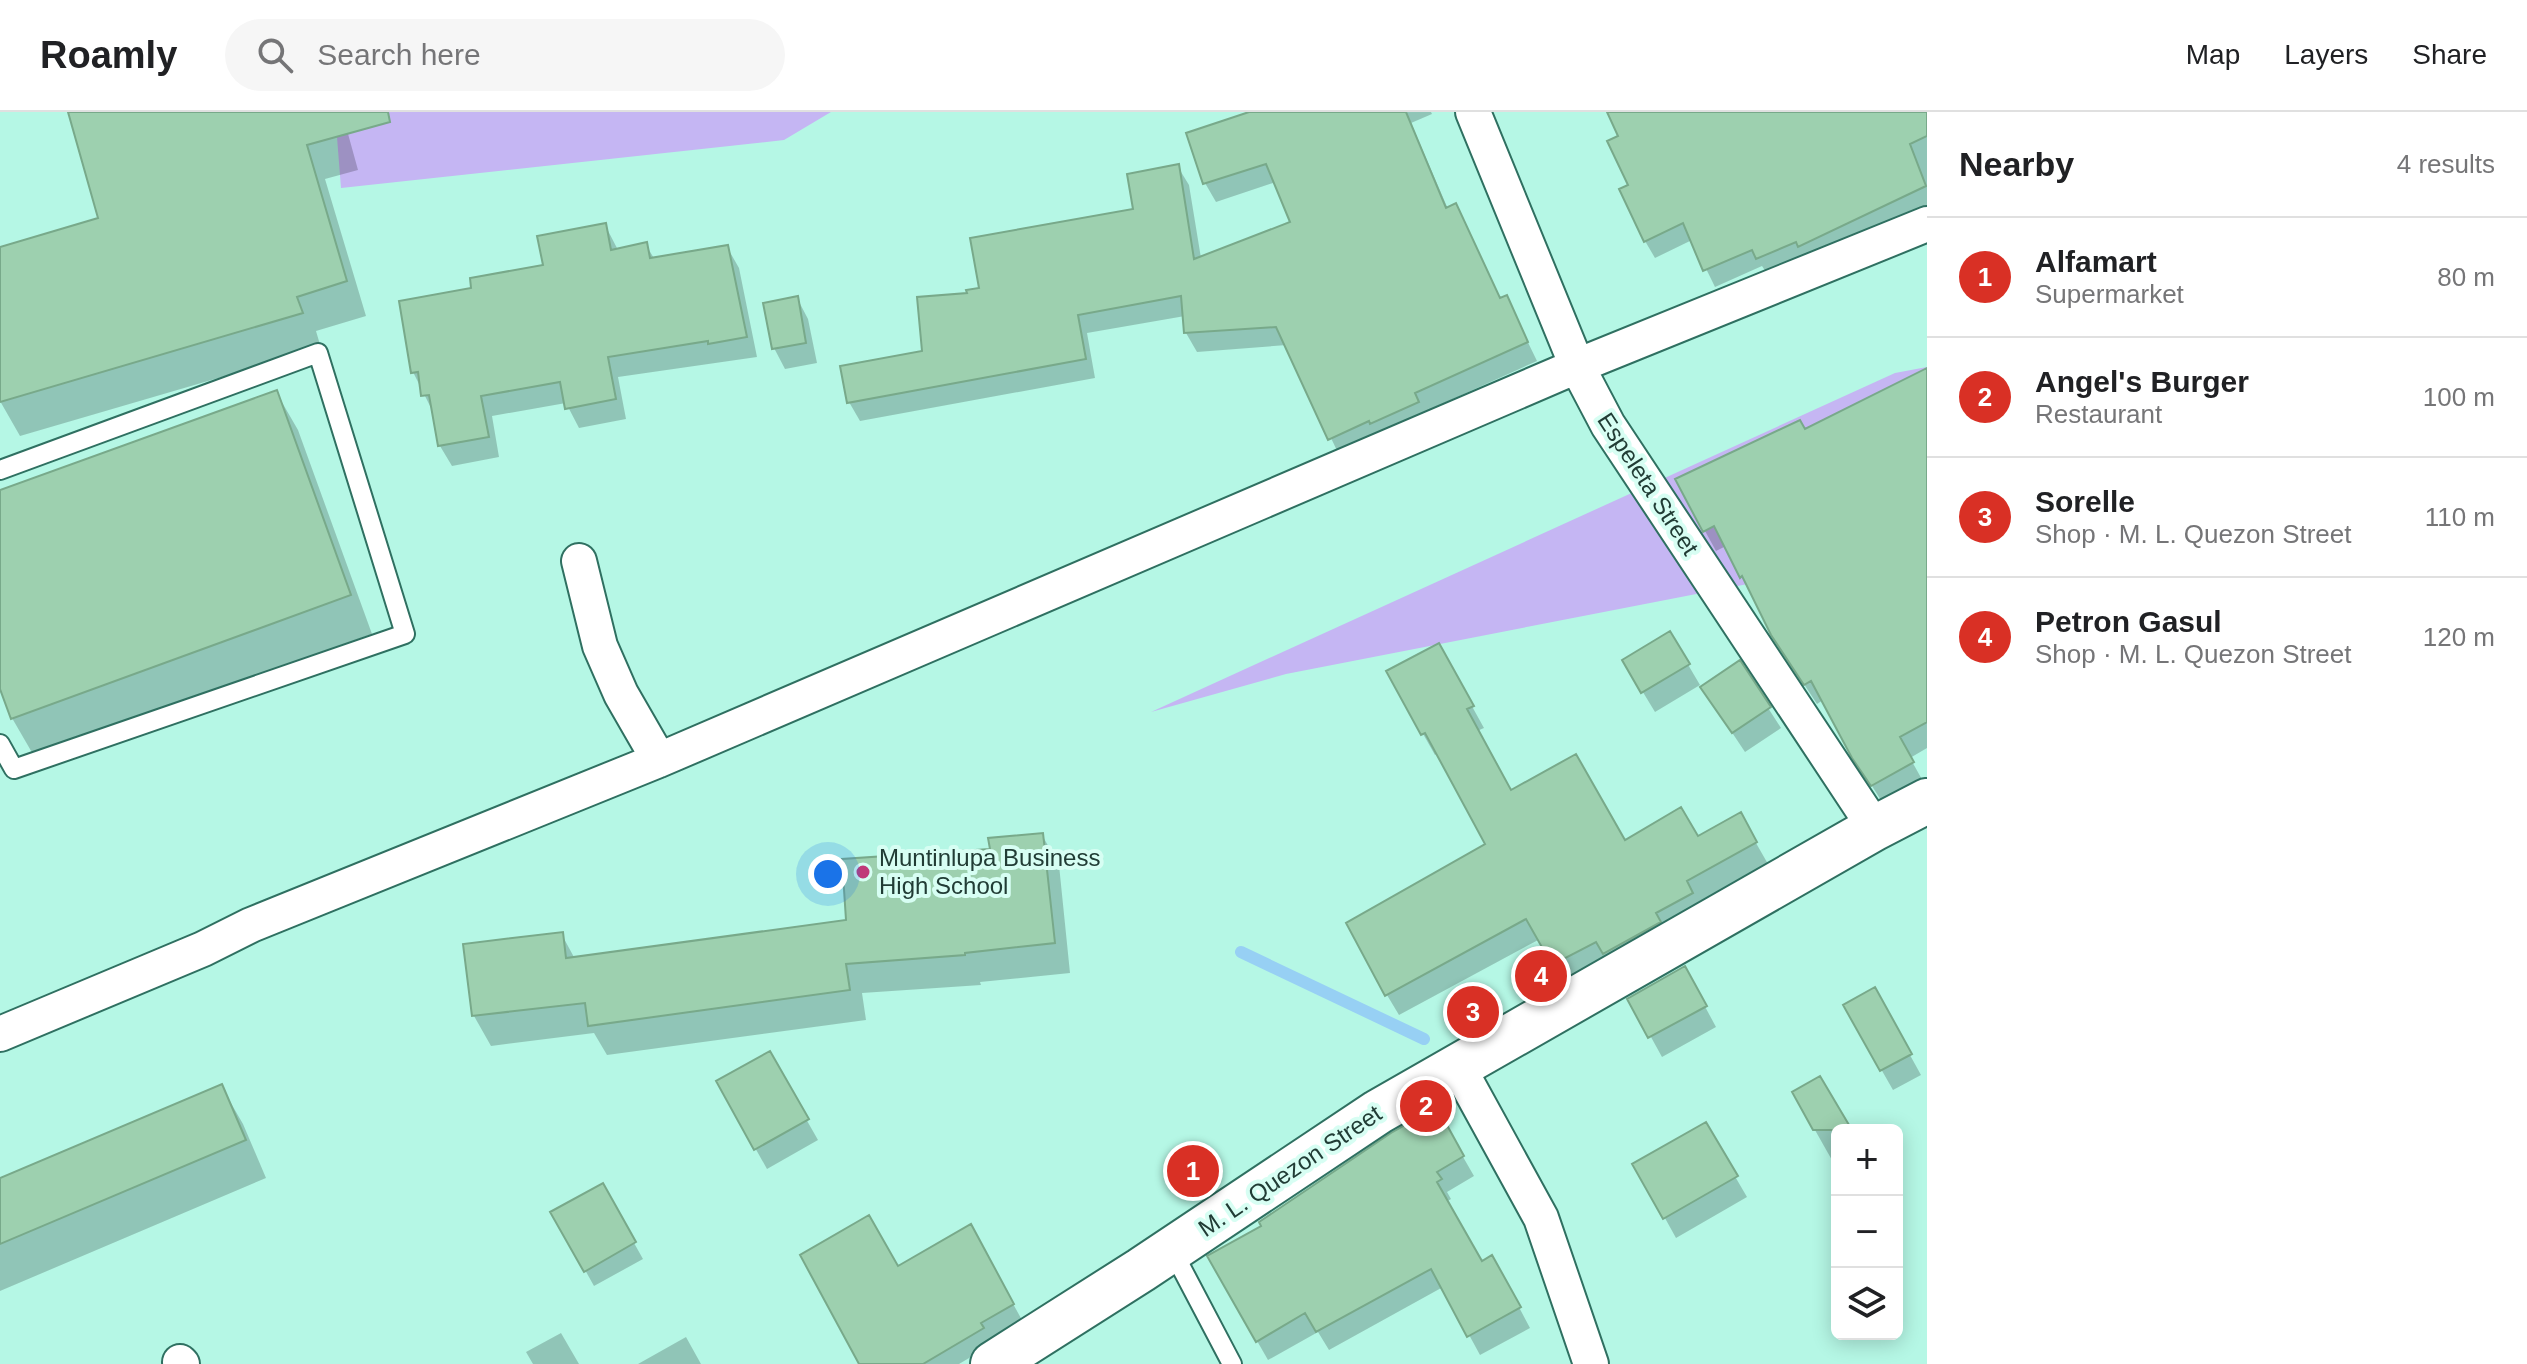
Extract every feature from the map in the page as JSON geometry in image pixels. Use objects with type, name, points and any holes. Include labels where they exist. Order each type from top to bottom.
[{"type":"main road","name":"M. L. Quezon Street","points":[[993,1364],[1172,1250],[1378,1112],[1927,801]]},
{"type":"street","name":"Espeleta Street","points":[[1473,112],[1577,366],[1608,425],[1875,828]]},
{"type":"street","points":[[0,1034],[203,949],[251,925],[659,760],[1577,366],[1927,224]]},
{"type":"street","points":[[579,561],[600,646],[621,694],[659,760]]},
{"type":"street","points":[[1457,1065],[1541,1218],[1591,1364]]},
{"type":"lane","points":[[0,470],[318,353],[405,634],[14,769],[0,744]]},
{"type":"lane","points":[[1172,1250],[1232,1364]]},
{"type":"shaded area","points":[[335,112],[831,112],[784,140],[341,188]]},
{"type":"shaded area","points":[[1927,367],[1927,549],[1286,674],[1151,712],[1895,373]]},
{"type":"building","points":[[68,112],[388,112],[390,122],[307,145],[347,281],[297,297],[303,313],[0,402],[0,247],[98,218]]},
{"type":"building","points":[[1249,112],[1406,112],[1446,208],[1456,203],[1500,298],[1507,295],[1528,342],[1415,393],[1419,402],[1328,440],[1276,327],[1184,333],[1181,296],[1078,315],[1086,359],[847,403],[840,366],[922,351],[917,297],[967,293],[966,290],[979,288],[970,238],[1133,209],[1127,174],[1179,164],[1194,259],[1290,222],[1266,164],[1203,184],[1186,133]]},
{"type":"building","points":[[1607,112],[1927,112],[1927,136],[1910,144],[1926,186],[1798,247],[1796,242],[1756,259],[1752,250],[1703,271],[1683,223],[1644,242],[1619,189],[1628,185],[1607,141],[1618,136]]},
{"type":"building","points":[[606,223],[611,250],[647,242],[650,258],[728,245],[747,337],[608,357],[616,399],[565,409],[560,382],[481,396],[489,437],[438,446],[429,395],[421,396],[418,372],[411,373],[399,301],[471,288],[470,278],[543,265],[537,236]]},
{"type":"building","points":[[798,296],[806,343],[772,349],[763,303]]},
{"type":"building","points":[[1927,368],[1927,722],[1900,737],[1914,762],[1871,786],[1852,758],[1811,681],[1804,685],[1771,635],[1714,526],[1703,532],[1675,479],[1800,420],[1805,429]]},
{"type":"building","points":[[277,390],[351,595],[11,719],[0,689],[0,490]]},
{"type":"building","points":[[1670,631],[1690,664],[1641,693],[1622,660]]},
{"type":"building","points":[[1439,643],[1474,706],[1467,709],[1511,790],[1576,754],[1625,840],[1681,807],[1698,836],[1741,812],[1757,842],[1687,881],[1693,893],[1656,913],[1661,922],[1603,954],[1596,942],[1552,965],[1526,919],[1385,996],[1346,923],[1485,844],[1425,733],[1421,735],[1386,671]]},
{"type":"building","points":[[1740,660],[1771,707],[1732,733],[1700,687]]},
{"type":"building","points":[[1043,833],[1055,943],[965,955],[846,964],[850,990],[588,1026],[585,1003],[472,1016],[463,944],[563,932],[566,958],[846,920],[842,859],[990,849],[988,838]]},
{"type":"building","points":[[1685,966],[1707,1006],[1648,1038],[1627,999]]},
{"type":"building","points":[[1875,987],[1912,1054],[1880,1071],[1843,1005]]},
{"type":"building","points":[[770,1051],[809,1119],[754,1150],[716,1081]]},
{"type":"building","points":[[1820,1076],[1848,1124],[1831,1124],[1831,1130],[1813,1130],[1792,1092]]},
{"type":"building","points":[[222,1084],[246,1140],[0,1244],[0,1178]]},
{"type":"building","points":[[1437,1107],[1464,1156],[1437,1172],[1442,1179],[1437,1182],[1482,1261],[1492,1255],[1521,1307],[1467,1337],[1431,1269],[1316,1332],[1305,1313],[1256,1342],[1207,1256],[1261,1226],[1259,1222],[1391,1133]]},
{"type":"building","points":[[1706,1122],[1738,1176],[1663,1219],[1632,1164]]},
{"type":"building","points":[[603,1183],[636,1242],[584,1272],[550,1212]]},
{"type":"building","points":[[869,1215],[898,1266],[971,1224],[1014,1304],[981,1323],[984,1328],[923,1364],[859,1364],[800,1255]]},
{"type":"waterway","points":[[1241,952],[1424,1039]]},
{"type":"place","name":"Muntinlupa Business High School","points":[[863,872]]},
{"type":"place","name":"Petron Gasul","points":[[1541,976]]},
{"type":"place","name":"Sorelle","points":[[1473,1012]]},
{"type":"place","name":"Angel's Burger","points":[[1426,1106]]},
{"type":"place","name":"Alfamart","points":[[1193,1171]]}]
